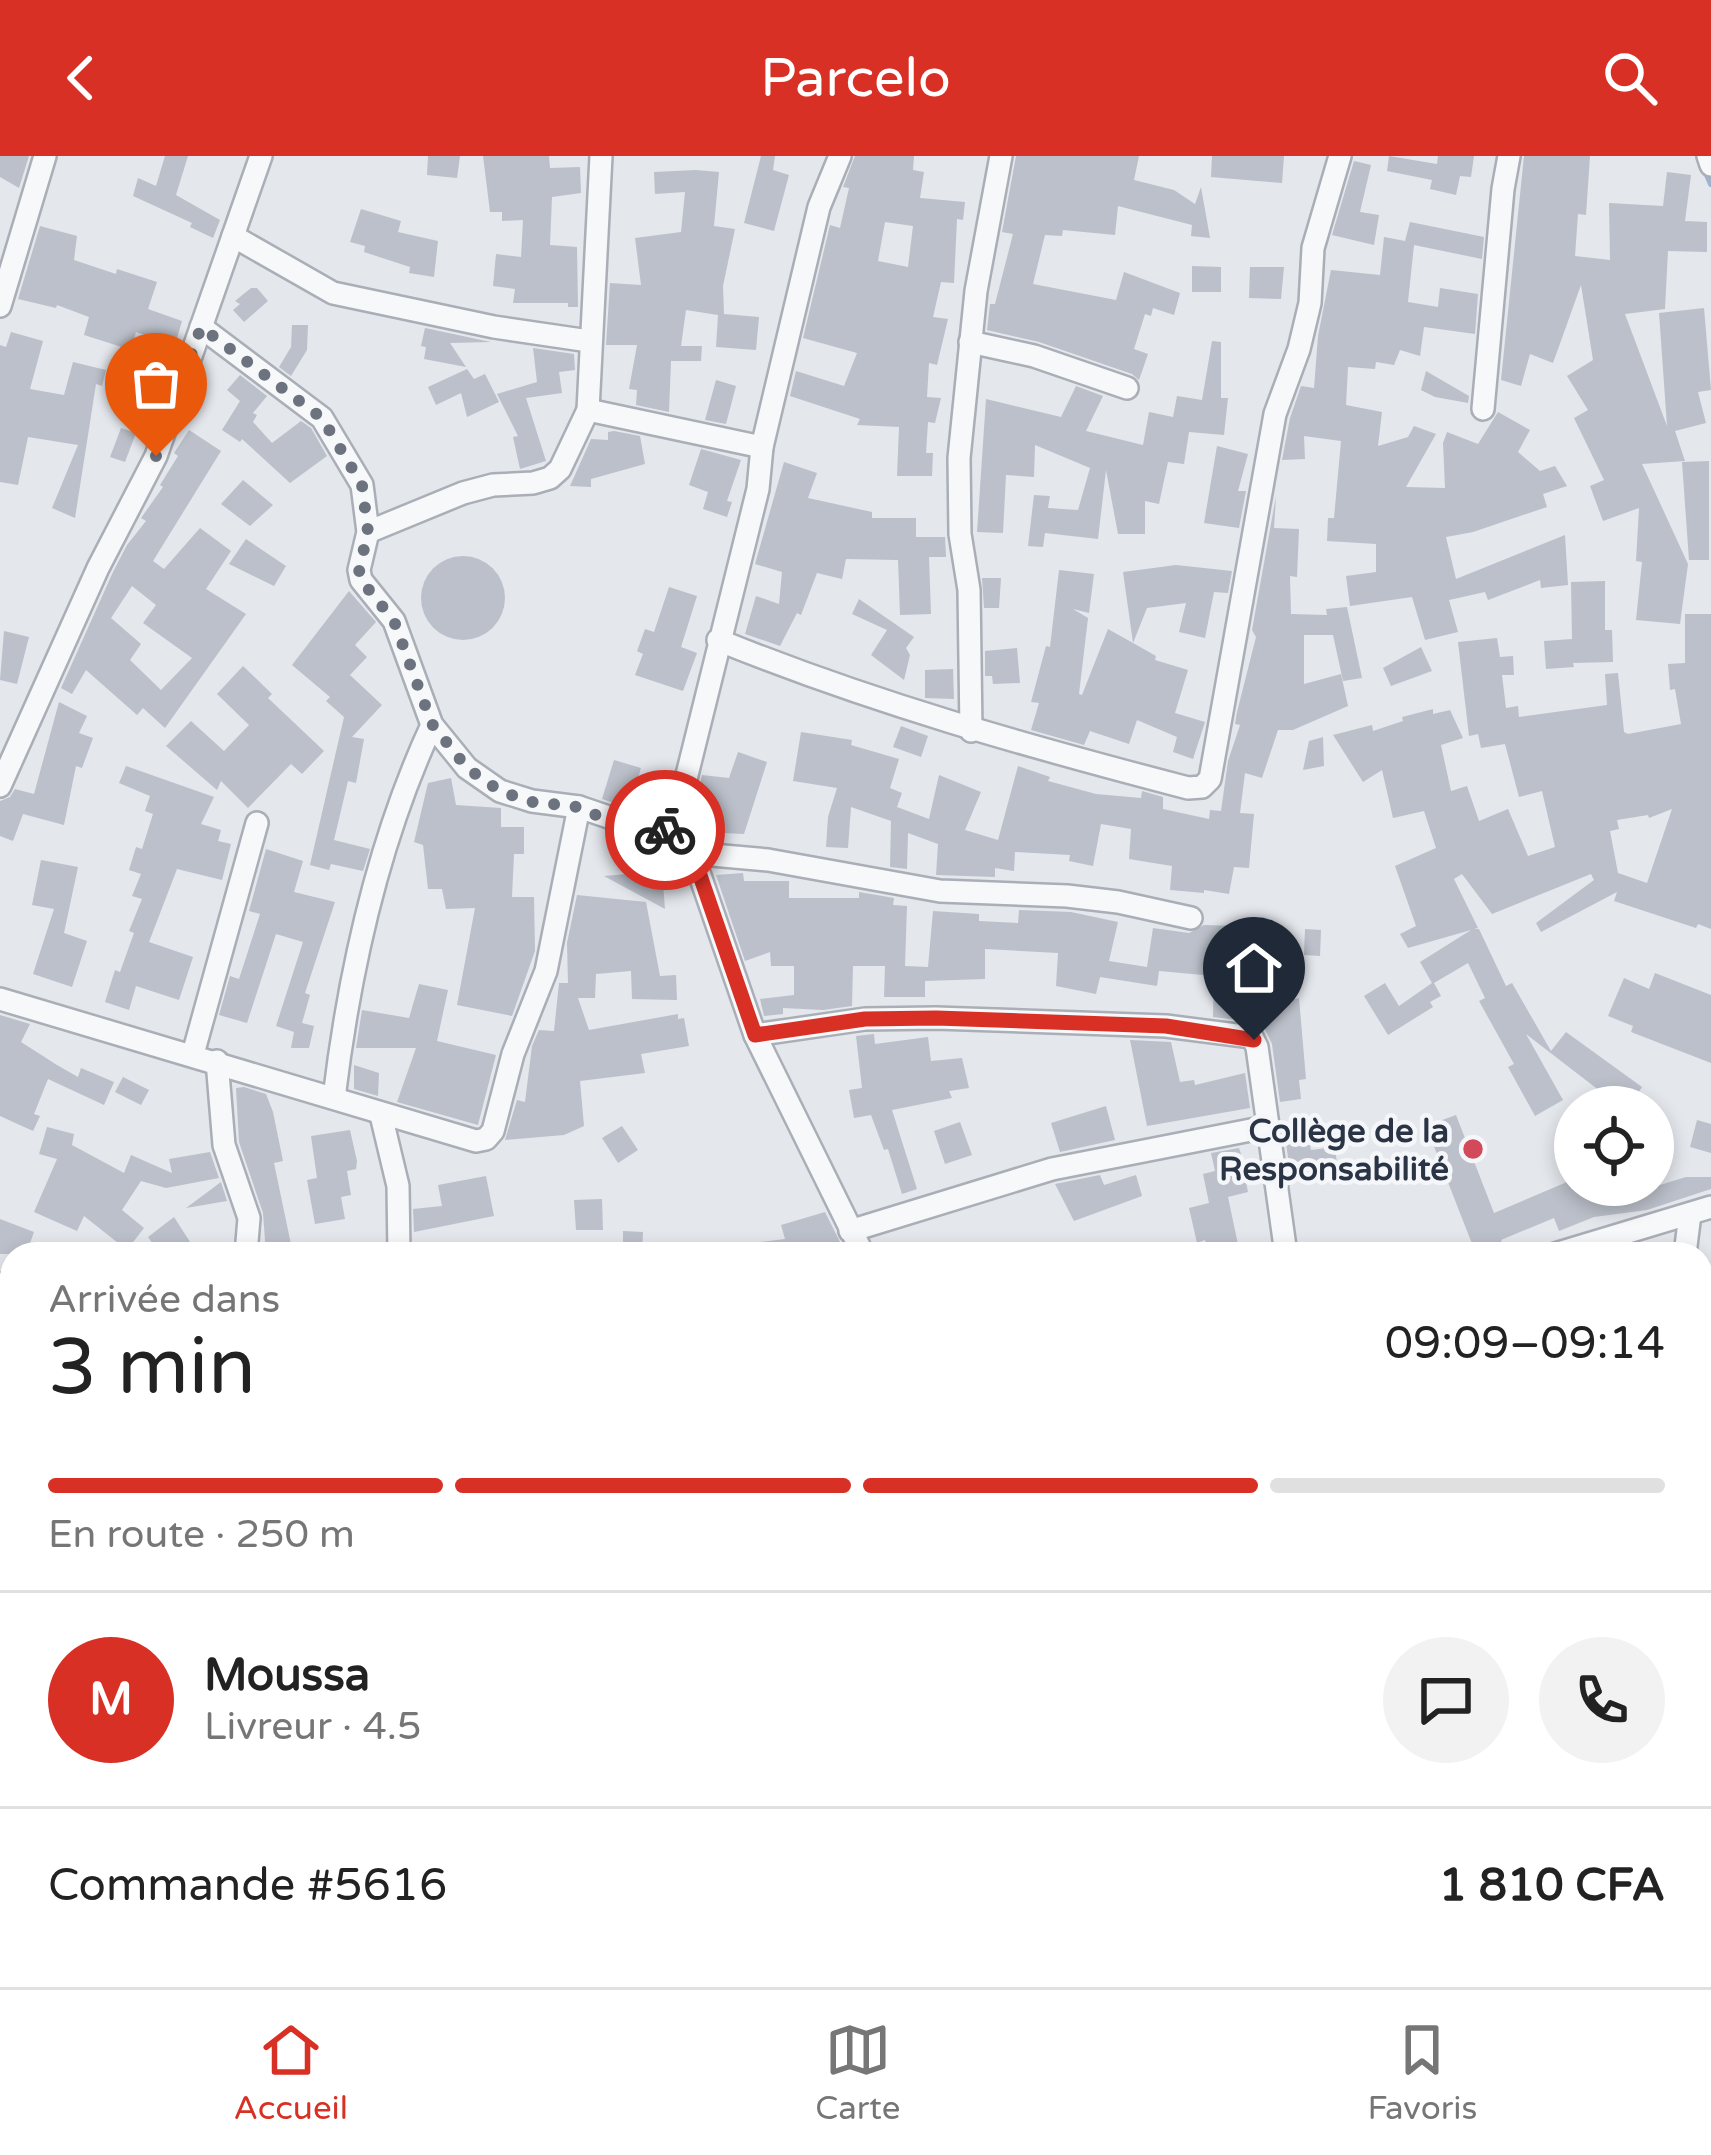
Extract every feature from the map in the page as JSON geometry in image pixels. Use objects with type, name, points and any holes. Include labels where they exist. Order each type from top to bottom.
[{"type":"street","points":[[0,306],[45,156]]},
{"type":"street","points":[[0,786],[98,568],[156,456],[261,156]]},
{"type":"street","points":[[368,532],[463,493],[550,478],[560,469],[588,410],[601,156]]},
{"type":"street","points":[[840,156],[819,207],[763,447],[758,489],[682,795],[687,842],[755,1035],[856,1242]]},
{"type":"street","points":[[971,731],[969,590],[960,534],[958,458],[970,342],[1001,156]]},
{"type":"street","points":[[718,640],[971,731],[1202,788],[1210,779],[1275,414],[1299,349],[1310,303],[1313,248],[1340,156]]},
{"type":"street","points":[[1483,409],[1509,156]]},
{"type":"street","points":[[1708,156],[1711,165]]},
{"type":"street","points":[[233,236],[333,293],[431,315],[589,340]]},
{"type":"street","points":[[201,327],[322,418],[362,485],[368,532],[361,580],[394,621],[432,724],[467,768],[500,791],[532,802],[579,807],[687,842],[768,860],[940,891],[1084,898],[1191,918]]},
{"type":"street","points":[[970,342],[1034,356],[1127,388]]},
{"type":"street","points":[[588,410],[763,447]]},
{"type":"street","points":[[334,1098],[347,995],[408,780],[432,724]]},
{"type":"street","points":[[0,1000],[217,1061],[381,1115],[476,1141],[486,1139],[546,971],[579,807]]},
{"type":"street","points":[[193,1054],[257,823]]},
{"type":"street","points":[[755,1035],[865,1019],[936,1018],[1166,1026],[1252,1037],[1284,1242]]},
{"type":"street","points":[[217,1061],[224,1144],[250,1218],[247,1242]]},
{"type":"street","points":[[381,1115],[398,1186],[399,1242]]},
{"type":"street","points":[[850,1231],[1052,1169],[1265,1127]]},
{"type":"street","points":[[1595,1242],[1701,1210]]},
{"type":"street","points":[[1689,1242],[1701,1210]]},
{"type":"building","points":[[0,156],[29,156],[19,188],[0,177]]},
{"type":"building","points":[[165,156],[188,156],[176,195],[220,220],[213,238],[133,196],[138,178],[156,186]]},
{"type":"building","points":[[428,156],[460,156],[457,178],[427,175]]},
{"type":"building","points":[[483,156],[549,156],[550,168],[580,167],[581,193],[552,197],[550,245],[577,247],[578,307],[513,303],[515,289],[493,286],[496,254],[521,257],[523,220],[502,221],[502,212],[490,212]]},
{"type":"building","points":[[761,156],[775,156],[773,170],[789,175],[774,231],[744,223]]},
{"type":"building","points":[[855,156],[914,156],[913,170],[924,172],[920,198],[965,202],[963,220],[957,219],[954,283],[941,282],[933,317],[948,319],[937,365],[929,363],[927,397],[941,398],[935,423],[928,422],[926,453],[933,453],[932,476],[897,476],[899,427],[857,425],[860,419],[790,396],[796,371],[844,386],[857,353],[803,338],[830,225],[840,228],[849,188],[843,187]],"holes":[[[885,222],[913,226],[908,267],[878,261]]]},
{"type":"building","points":[[1016,156],[1139,156],[1134,180],[1174,190],[1195,204],[1201,187],[1210,238],[1191,236],[1192,225],[1118,206],[1115,235],[1063,230],[1062,236],[1045,235],[1033,284],[1116,300],[1124,272],[1180,293],[1174,315],[1153,308],[1151,316],[1145,314],[1134,349],[1148,354],[1139,380],[1039,342],[987,330],[990,304],[995,304],[1013,234],[1002,232]]},
{"type":"building","points":[[1212,156],[1284,156],[1282,183],[1211,177]]},
{"type":"building","points":[[1389,156],[1437,164],[1438,156],[1474,156],[1471,177],[1460,176],[1456,195],[1430,189],[1432,180],[1387,171]]},
{"type":"building","points":[[1524,156],[1590,156],[1586,215],[1578,214],[1575,256],[1610,260],[1609,203],[1663,206],[1667,172],[1691,175],[1685,221],[1707,222],[1707,252],[1668,251],[1665,309],[1625,314],[1667,426],[1659,313],[1704,308],[1711,390],[1698,392],[1706,423],[1675,431],[1685,461],[1642,464],[1688,564],[1680,624],[1636,620],[1642,562],[1636,561],[1639,508],[1603,521],[1590,486],[1604,480],[1574,418],[1588,410],[1567,376],[1593,360],[1581,285],[1553,363],[1530,354],[1521,386],[1501,380]]},
{"type":"building","points":[[1354,161],[1371,165],[1360,212],[1379,215],[1374,245],[1332,235]]},
{"type":"building","points":[[654,172],[719,172],[714,226],[735,229],[723,286],[724,314],[759,317],[756,350],[716,347],[718,315],[686,310],[681,346],[702,346],[701,361],[671,361],[669,412],[636,405],[637,390],[629,389],[637,345],[606,345],[610,283],[641,285],[635,238],[681,232],[685,192],[655,194]]},
{"type":"building","points":[[361,209],[401,221],[398,232],[438,241],[434,277],[409,273],[410,267],[364,252],[365,246],[350,242]]},
{"type":"building","points":[[1410,222],[1484,237],[1482,259],[1414,245],[1408,302],[1438,307],[1440,288],[1478,294],[1475,334],[1424,327],[1420,356],[1400,350],[1394,365],[1376,362],[1375,369],[1348,367],[1346,405],[1382,412],[1378,446],[1408,437],[1414,426],[1436,434],[1406,487],[1445,488],[1443,443],[1447,432],[1478,444],[1498,412],[1530,430],[1518,452],[1540,471],[1555,466],[1567,486],[1543,494],[1547,507],[1446,537],[1456,579],[1565,535],[1568,585],[1541,588],[1540,580],[1488,600],[1485,592],[1449,600],[1458,632],[1425,640],[1412,597],[1350,606],[1346,576],[1376,572],[1376,544],[1327,541],[1328,518],[1334,518],[1341,441],[1304,436],[1305,459],[1282,460],[1301,386],[1314,388],[1331,270],[1380,275],[1384,237],[1405,241]]},
{"type":"building","points":[[40,226],[77,236],[74,260],[157,282],[148,309],[182,321],[175,345],[136,332],[131,350],[84,335],[89,317],[57,305],[18,299]]},
{"type":"building","points":[[1192,266],[1221,267],[1221,292],[1192,292]]},
{"type":"building","points":[[1250,267],[1284,267],[1281,299],[1249,298]]},
{"type":"building","points":[[257,288],[268,301],[244,322],[233,310],[240,304],[235,301]]},
{"type":"building","points":[[292,325],[308,325],[307,350],[291,376],[279,367],[291,347]]},
{"type":"building","points":[[425,328],[491,342],[450,343],[466,367],[424,359]]},
{"type":"building","points":[[11,332],[43,341],[30,389],[64,395],[73,362],[106,370],[102,386],[96,384],[75,518],[52,508],[78,445],[28,437],[18,485],[0,482],[0,345],[6,347]]},
{"type":"building","points":[[1212,341],[1221,342],[1221,398],[1228,398],[1224,435],[1189,432],[1184,464],[1168,462],[1159,504],[1145,501],[1145,534],[1118,534],[1106,470],[1098,539],[1045,533],[1043,547],[1028,546],[1034,495],[1050,496],[1048,508],[1078,510],[1090,468],[1035,445],[1034,477],[1006,475],[1003,533],[977,532],[986,399],[1061,417],[1076,386],[1103,396],[1086,431],[1143,445],[1149,412],[1173,417],[1177,396],[1202,400]]},
{"type":"building","points":[[533,348],[574,354],[575,370],[559,372],[562,393],[526,398],[546,461],[520,469],[513,437],[518,436],[497,394],[537,382]]},
{"type":"building","points":[[467,369],[474,379],[485,374],[499,402],[467,417],[461,393],[436,405],[428,387]]},
{"type":"building","points":[[1426,371],[1469,396],[1468,403],[1421,390]]},
{"type":"building","points":[[240,375],[267,396],[253,413],[257,415],[253,422],[272,443],[301,421],[311,428],[327,456],[290,483],[242,439],[222,430],[240,401],[227,390]]},
{"type":"building","points":[[716,380],[736,386],[726,424],[705,420]]},
{"type":"building","points":[[121,428],[136,433],[125,462],[110,457]]},
{"type":"building","points":[[189,430],[221,451],[153,561],[164,569],[200,528],[231,551],[206,589],[246,614],[165,728],[143,708],[137,715],[86,670],[72,694],[61,688],[113,572],[146,521],[141,518],[178,456],[174,453]],"holes":[[[132,586],[156,605],[143,623],[192,658],[161,690],[130,660],[141,644],[111,618]]]},
{"type":"building","points":[[608,432],[640,436],[645,464],[591,479],[591,487],[570,486],[591,439],[608,440]]},
{"type":"building","points":[[1217,446],[1248,454],[1238,491],[1246,491],[1239,528],[1204,523]]},
{"type":"building","points":[[701,449],[741,460],[727,501],[732,502],[727,517],[703,509],[708,492],[689,485]]},
{"type":"building","points":[[1709,461],[1709,560],[1689,560],[1682,462]]},
{"type":"building","points":[[784,462],[817,473],[808,498],[872,512],[872,518],[916,518],[916,537],[945,537],[946,557],[929,557],[931,614],[900,615],[898,560],[846,559],[842,579],[817,573],[801,615],[797,613],[780,646],[745,634],[756,596],[779,604],[782,572],[755,564]]},
{"type":"building","points":[[243,480],[273,505],[250,526],[221,504]]},
{"type":"building","points":[[1276,496],[1274,528],[1299,529],[1297,577],[1290,576],[1291,614],[1327,615],[1326,609],[1347,607],[1362,678],[1343,681],[1333,635],[1304,635],[1304,684],[1341,674],[1348,706],[1293,730],[1278,730],[1262,778],[1245,773],[1240,813],[1254,814],[1249,868],[1234,867],[1229,894],[1170,890],[1172,866],[1129,859],[1131,829],[1101,824],[1093,866],[1069,861],[1070,855],[1015,852],[1014,871],[995,868],[995,877],[936,875],[938,844],[908,833],[907,869],[890,867],[891,821],[851,807],[848,848],[826,847],[837,788],[793,781],[801,732],[852,740],[851,745],[899,759],[890,788],[902,793],[897,807],[929,819],[939,775],[981,792],[965,830],[998,840],[1018,766],[1050,777],[1048,781],[1096,794],[1141,798],[1142,791],[1163,797],[1163,809],[1209,819],[1210,810],[1221,811],[1228,761],[1240,725],[1235,724],[1237,712],[1256,637],[1252,630]]},
{"type":"building","points":[[246,539],[286,566],[274,586],[229,564]]},
{"type":"building","points":[[463,556],[493,568],[505,598],[493,628],[463,640],[433,628],[421,598],[433,568]]},
{"type":"building","points":[[1176,565],[1232,571],[1228,593],[1214,592],[1205,638],[1179,632],[1186,603],[1147,608],[1133,643],[1123,572]]},
{"type":"building","points":[[1059,570],[1094,574],[1089,613],[1073,609],[1088,618],[1079,694],[1108,629],[1156,656],[1155,660],[1188,670],[1175,713],[1205,722],[1193,759],[1173,752],[1177,737],[1137,720],[1129,744],[1090,731],[1084,745],[1031,730],[1039,703],[1031,702],[1046,646],[1050,647]]},
{"type":"building","points":[[982,578],[1001,578],[999,608],[984,608]]},
{"type":"building","points":[[1605,581],[1605,630],[1612,630],[1613,662],[1546,669],[1544,641],[1572,639],[1571,582]]},
{"type":"building","points":[[669,587],[697,596],[681,647],[697,653],[683,691],[635,675],[645,629],[654,632]]},
{"type":"building","points":[[349,591],[376,622],[355,645],[367,657],[350,675],[382,705],[352,737],[364,739],[356,783],[348,781],[334,840],[370,849],[363,871],[310,865],[344,717],[326,701],[330,697],[292,665]]},
{"type":"building","points":[[859,599],[914,637],[906,648],[910,655],[904,680],[871,655],[887,630],[852,614]]},
{"type":"building","points":[[1685,614],[1711,614],[1711,929],[1614,901],[1617,892],[1541,932],[1536,923],[1594,880],[1591,874],[1492,914],[1462,874],[1454,879],[1478,928],[1474,929],[1479,929],[1506,986],[1512,983],[1551,1051],[1566,1032],[1641,1086],[1593,1086],[1526,1034],[1555,1086],[1554,1105],[1535,1116],[1508,1067],[1514,1064],[1479,1001],[1485,998],[1468,963],[1434,983],[1441,996],[1430,1002],[1433,1007],[1388,1035],[1364,996],[1385,983],[1399,1006],[1432,983],[1420,962],[1471,930],[1408,948],[1400,934],[1416,926],[1395,866],[1436,848],[1424,811],[1393,818],[1382,770],[1363,782],[1333,735],[1372,725],[1373,731],[1433,709],[1433,714],[1450,710],[1463,738],[1441,745],[1451,791],[1467,786],[1479,821],[1508,809],[1528,856],[1555,847],[1542,791],[1519,797],[1505,744],[1481,748],[1478,734],[1469,736],[1458,642],[1497,638],[1500,657],[1513,656],[1514,675],[1502,675],[1506,708],[1518,706],[1519,717],[1607,705],[1605,674],[1618,673],[1624,732],[1628,734],[1681,724],[1668,664],[1685,663]],"holes":[[[1672,809],[1647,883],[1618,873],[1610,831],[1619,829],[1617,820],[1649,818]]]},
{"type":"building","points":[[4,631],[29,637],[17,684],[0,680]]},
{"type":"building","points":[[1421,647],[1432,671],[1391,686],[1383,668]]},
{"type":"building","points":[[1017,648],[1020,683],[993,684],[992,676],[985,676],[985,651]]},
{"type":"building","points":[[243,666],[272,694],[268,698],[324,751],[302,774],[291,764],[248,808],[221,781],[217,790],[166,746],[191,721],[224,751],[249,725],[217,694]]},
{"type":"building","points":[[953,669],[954,699],[925,698],[925,670]]},
{"type":"building","points":[[59,702],[87,716],[79,733],[93,738],[82,768],[76,766],[64,825],[23,814],[13,841],[0,836],[0,801],[15,789],[34,794]]},
{"type":"building","points":[[901,726],[928,736],[921,757],[893,747]]},
{"type":"building","points":[[1323,737],[1324,766],[1303,770],[1309,741]]},
{"type":"building","points":[[738,752],[767,762],[744,834],[701,832],[703,814],[699,814],[697,796],[702,775],[729,778]]},
{"type":"building","points":[[614,760],[641,768],[629,808],[602,799]]},
{"type":"building","points":[[126,766],[214,797],[201,824],[221,830],[218,841],[231,844],[222,880],[177,869],[149,942],[193,957],[179,1000],[136,986],[129,1010],[105,1002],[134,933],[129,931],[142,899],[132,896],[141,874],[129,870],[136,847],[142,849],[153,814],[145,811],[150,796],[119,783]]},
{"type":"building","points":[[451,778],[456,805],[501,808],[501,827],[524,827],[524,854],[514,854],[512,897],[534,897],[535,951],[512,1016],[457,1005],[475,908],[446,909],[442,889],[428,889],[423,845],[414,842],[428,783]]},
{"type":"building","points":[[266,849],[303,861],[294,892],[335,902],[305,993],[310,995],[302,1023],[314,1026],[309,1048],[291,1048],[294,1032],[276,1026],[303,942],[276,934],[247,1023],[219,1015],[230,976],[239,979],[260,914],[249,911]]},
{"type":"building","points":[[41,860],[78,867],[64,933],[87,941],[72,987],[33,974],[54,909],[32,905]]},
{"type":"building","points":[[662,871],[665,909],[604,876]]},
{"type":"building","points":[[743,873],[744,881],[789,881],[789,898],[859,898],[859,892],[894,898],[893,905],[907,906],[905,966],[928,967],[933,911],[979,914],[979,921],[1018,923],[1019,910],[1071,912],[1118,922],[1109,961],[1147,967],[1153,928],[1189,933],[1204,925],[1271,927],[1269,969],[1297,971],[1295,999],[1299,998],[1306,1079],[1299,1080],[1301,1099],[1280,1102],[1272,1044],[1262,1023],[1213,1017],[1214,976],[1159,971],[1157,986],[1100,977],[1096,994],[1056,986],[1058,953],[985,949],[985,979],[925,981],[925,997],[884,997],[885,966],[853,966],[852,1006],[783,1008],[783,1014],[764,1016],[760,999],[794,995],[794,966],[771,966],[770,952],[745,961],[716,875]]},
{"type":"building","points":[[577,895],[646,902],[660,976],[676,975],[677,1000],[632,999],[631,971],[596,974],[595,998],[578,998],[589,1030],[678,1014],[678,1019],[684,1018],[689,1046],[641,1054],[645,1073],[580,1081],[584,1126],[564,1135],[505,1140],[517,1100],[525,1102],[532,1046],[539,1030],[554,1031],[559,983],[568,983],[567,943]]},
{"type":"building","points":[[1305,929],[1321,930],[1320,956],[1304,955]]},
{"type":"building","points":[[1655,973],[1711,995],[1711,1063],[1631,1032],[1633,1026],[1608,1016],[1624,978],[1649,989]]},
{"type":"building","points":[[419,984],[448,990],[437,1041],[496,1055],[478,1125],[397,1102],[416,1048],[356,1048],[362,1010],[409,1018]]},
{"type":"building","points":[[0,1015],[30,1024],[21,1042],[57,1065],[78,1077],[81,1068],[114,1082],[104,1105],[48,1079],[34,1114],[40,1116],[33,1131],[0,1116]]},
{"type":"building","points":[[874,1034],[875,1044],[928,1037],[931,1061],[962,1058],[969,1088],[949,1091],[952,1098],[892,1110],[917,1189],[902,1194],[871,1115],[854,1118],[849,1090],[862,1088],[856,1036]]},
{"type":"building","points":[[1130,1040],[1171,1042],[1180,1082],[1194,1080],[1195,1085],[1245,1073],[1250,1108],[1147,1126]]},
{"type":"building","points":[[354,1065],[379,1073],[378,1096],[354,1089]]},
{"type":"building","points":[[123,1077],[149,1090],[141,1105],[115,1092]]},
{"type":"building","points":[[236,1088],[266,1094],[273,1112],[283,1161],[274,1163],[290,1242],[265,1242],[263,1213],[239,1142]]},
{"type":"building","points":[[1106,1106],[1115,1140],[1060,1152],[1051,1123]]},
{"type":"building","points":[[1456,1115],[1494,1213],[1554,1188],[1554,1206],[1659,1206],[1594,1217],[1559,1231],[1554,1218],[1502,1242],[1471,1242],[1426,1126]]},
{"type":"building","points":[[1697,1120],[1711,1124],[1711,1153],[1690,1147]]},
{"type":"building","points":[[960,1122],[972,1155],[945,1164],[934,1131]]},
{"type":"building","points":[[1304,1124],[1311,1150],[1335,1147],[1338,1173],[1291,1179],[1284,1128]]},
{"type":"building","points":[[622,1126],[638,1150],[618,1163],[602,1138]]},
{"type":"building","points":[[47,1127],[74,1134],[72,1145],[124,1173],[131,1155],[172,1173],[169,1159],[210,1152],[219,1178],[166,1188],[141,1181],[122,1210],[144,1228],[133,1242],[117,1242],[84,1216],[77,1231],[34,1212],[57,1159],[39,1154]]},
{"type":"building","points":[[350,1130],[357,1161],[356,1169],[347,1171],[351,1195],[341,1197],[345,1219],[315,1224],[307,1180],[317,1178],[311,1136]]},
{"type":"building","points":[[1239,1148],[1250,1181],[1246,1182],[1248,1192],[1228,1197],[1237,1242],[1197,1242],[1189,1208],[1209,1203],[1203,1174],[1215,1171],[1211,1153]]},
{"type":"building","points":[[1100,1175],[1104,1185],[1136,1175],[1142,1196],[1074,1221],[1055,1184]]},
{"type":"building","points":[[486,1176],[494,1216],[414,1232],[413,1209],[442,1206],[438,1185]]},
{"type":"building","points":[[1711,1177],[1711,1189],[1674,1201],[1674,1181]]},
{"type":"building","points":[[221,1182],[227,1201],[186,1208]]},
{"type":"building","points":[[602,1199],[603,1230],[576,1230],[574,1200]]},
{"type":"building","points":[[825,1212],[840,1242],[759,1242],[785,1239],[781,1225]]},
{"type":"building","points":[[174,1217],[190,1242],[152,1242],[148,1237]]},
{"type":"building","points":[[0,1219],[34,1232],[30,1242],[0,1242]]},
{"type":"building","points":[[623,1231],[643,1232],[643,1242],[623,1242]]},
{"type":"waterway","points":[[1705,170],[1711,184]]},
{"type":"way so far","points":[[156,456],[201,327],[322,418],[362,485],[368,532],[361,580],[394,621],[432,724],[467,768],[500,791],[532,802],[579,807],[602,818],[665,830]]},
{"type":"place","name":"Collège de la Responsabilité","points":[[1473,1149]]},
{"type":"route","points":[[665,830],[685,832],[755,1035],[865,1019],[936,1018],[1166,1026],[1254,1040]]}]
